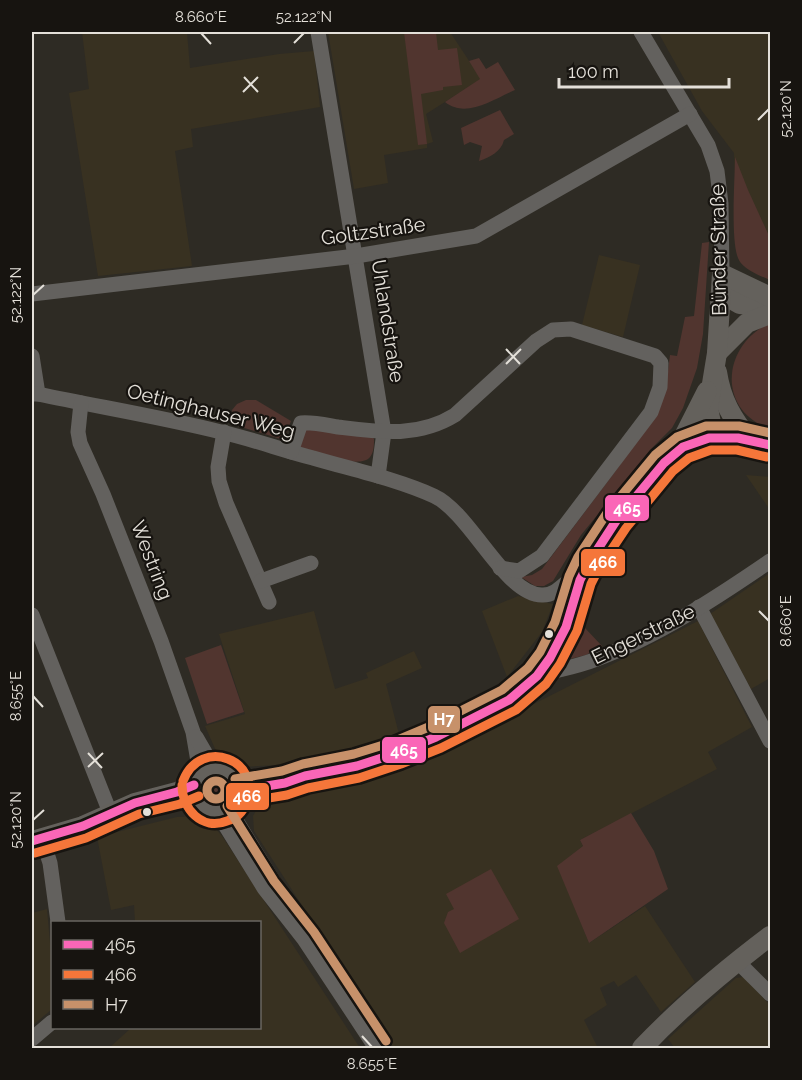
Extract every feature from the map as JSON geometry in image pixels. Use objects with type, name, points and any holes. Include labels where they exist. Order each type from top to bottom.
[{"type":"main road","points":[[721,284],[771,297]]},
{"type":"main road","points":[[721,284],[740,304],[771,308]]},
{"type":"main road","name":"Bünder Straße","points":[[719,437],[712,428],[708,416],[709,396],[715,367],[721,284]]},
{"type":"main road","points":[[750,440],[732,417],[724,402],[715,367],[747,323],[771,314]]},
{"type":"main road","name":"Bünder Straße","points":[[676,452],[715,367]]},
{"type":"main road","points":[[530,676],[553,629],[566,583],[582,555],[616,521],[676,452],[694,442],[719,437],[771,445]]},
{"type":"main road","points":[[530,676],[559,641],[580,580],[616,521]]},
{"type":"main road","name":"Engerstraße","points":[[229,797],[305,776],[357,766],[397,753],[436,737],[509,700],[530,676]]},
{"type":"main road","points":[[37,840],[83,826],[135,803],[177,792],[201,781],[226,770],[229,797],[204,808],[201,781]]},
{"type":"main road","points":[[642,1048],[671,1018],[737,961],[771,936]]},
{"type":"street","name":"Uhlandstraße","points":[[318,32],[384,432],[378,476]]},
{"type":"street","name":"Bünder Straße","points":[[641,32],[708,145],[717,171],[721,204],[721,284]]},
{"type":"street","name":"Goltzstraße","points":[[32,294],[356,256],[476,236],[690,114]]},
{"type":"street","points":[[291,452],[301,423],[384,432],[429,428],[455,415],[536,341],[553,330],[571,329],[655,356],[661,363],[662,372],[660,387],[651,412],[542,556],[519,571],[500,568]]},
{"type":"street","points":[[32,356],[35,394]]},
{"type":"street","name":"Oetinghauser Weg","points":[[35,394],[224,432],[378,476],[424,492],[450,506],[500,568],[516,584],[530,593],[541,596],[554,593],[566,583]]},
{"type":"street","name":"Westring","points":[[81,403],[78,432],[80,443],[104,494],[161,641],[193,732],[201,781]]},
{"type":"street","points":[[224,432],[218,467],[219,481],[226,503],[269,602]]},
{"type":"street","name":"Engerstraße","points":[[530,676],[595,660],[648,636],[771,561]]},
{"type":"street","points":[[261,581],[311,563]]},
{"type":"street","points":[[699,607],[771,741]]},
{"type":"street","points":[[32,615],[111,815]]},
{"type":"street","points":[[229,797],[264,888],[304,939],[376,1048]]},
{"type":"street","points":[[37,840],[50,863],[58,921]]},
{"type":"street","points":[[737,961],[771,994]]},
{"type":"street","points":[[32,1039],[51,1023]]},
{"type":"shaded area","points":[[82,32],[187,32],[190,68],[314,51],[320,107],[191,129],[193,147],[175,151],[192,266],[98,276],[69,93],[89,89]]},
{"type":"shaded area","points":[[328,32],[450,32],[481,79],[426,114],[433,142],[427,144],[427,148],[384,155],[388,183],[354,189]]},
{"type":"shaded area","points":[[404,32],[436,32],[438,50],[457,48],[462,85],[443,87],[443,90],[421,94],[427,144],[418,145]]},
{"type":"shaded area","points":[[658,32],[770,32],[770,280],[739,261],[734,153],[702,111]]},
{"type":"shaded area","points":[[479,58],[486,69],[498,62],[515,90],[471,108],[453,107],[445,102],[480,79],[469,61]]},
{"type":"shaded area","points":[[500,110],[514,134],[504,140],[494,154],[479,161],[482,146],[470,142],[464,145],[461,128]]},
{"type":"shaded area","points":[[735,157],[770,238],[770,280],[741,264],[736,252]]},
{"type":"shaded area","points":[[709,242],[703,334],[697,368],[683,408],[672,428],[652,448],[581,535],[553,581],[544,586],[535,586],[521,577],[532,575],[542,569],[620,465],[668,371],[670,355],[677,356],[685,317],[694,316],[702,243]]},
{"type":"shaded area","points":[[599,255],[640,265],[623,337],[582,325]]},
{"type":"shaded area","points":[[770,323],[770,429],[753,420],[740,408],[734,393],[732,377],[735,361],[742,346],[754,333]]},
{"type":"shaded area","points":[[246,400],[256,400],[291,421],[284,440],[238,426],[233,419],[232,410],[237,404]]},
{"type":"shaded area","points":[[303,428],[371,435],[374,439],[372,453],[365,461],[357,462],[336,459],[299,448]]},
{"type":"shaded area","points":[[746,475],[770,477],[770,510]]},
{"type":"shaded area","points":[[770,573],[770,678],[751,689],[710,614]]},
{"type":"shaded area","points":[[518,596],[553,604],[542,632],[507,677],[482,611]]},
{"type":"shaded area","points":[[314,611],[335,689],[368,678],[366,673],[414,651],[422,668],[386,684],[399,734],[361,749],[298,764],[242,767],[216,751],[205,726],[245,714],[219,634]]},
{"type":"shaded area","points":[[698,621],[752,727],[708,752],[717,769],[580,840],[583,846],[558,866],[589,943],[645,906],[695,982],[661,1012],[636,975],[618,987],[614,981],[600,988],[607,1005],[584,1020],[597,1046],[592,1048],[394,1048],[254,831],[253,816],[257,809],[265,804],[341,786],[396,769],[498,722]]},
{"type":"shaded area","points":[[582,628],[585,628],[602,646],[586,655],[570,659]]},
{"type":"shaded area","points":[[221,645],[244,712],[207,724],[185,658]]},
{"type":"shaded area","points":[[214,777],[223,780],[226,789],[223,798],[214,801],[205,798],[202,789],[205,780]]},
{"type":"shaded area","points":[[631,813],[654,851],[668,889],[589,943],[557,866],[583,846],[580,840]]},
{"type":"shaded area","points":[[200,816],[208,820],[222,836],[360,1048],[109,1048],[130,1029],[261,1029],[261,921],[135,921],[134,905],[111,910],[97,837],[177,817]]},
{"type":"shaded area","points":[[491,869],[519,919],[460,953],[444,923],[448,912],[454,909],[446,894]]},
{"type":"shaded area","points":[[47,909],[51,954],[51,1010],[32,1026],[32,913]]},
{"type":"shaded area","points":[[743,977],[770,1005],[770,1048],[675,1048],[668,1039],[736,978]]},
{"type":"transit line","name":"H7","points":[[235,779],[282,771],[393,742],[431,726],[502,690],[528,668],[540,652],[555,622],[569,576],[578,557],[607,513],[655,455],[677,437],[706,426],[739,426],[770,433]]},
{"type":"transit line","name":"465","points":[[237,791],[285,783],[305,776],[357,766],[397,753],[436,737],[509,700],[537,676],[550,658],[566,627],[580,580],[588,564],[616,521],[664,463],[683,447],[709,438],[738,438],[770,445]]},
{"type":"transit line","name":"466","points":[[239,803],[287,795],[308,788],[359,778],[401,764],[441,748],[516,710],[546,684],[560,664],[577,631],[591,584],[598,570],[626,528],[673,471],[689,458],[711,450],[737,450],[767,457]]},
{"type":"transit line","name":"466","points":[[182,785],[190,810],[195,816],[209,823],[234,818],[246,803],[249,788],[246,775],[239,765],[228,759],[216,757],[203,759],[192,767],[183,781]]},
{"type":"transit line","name":"H7","points":[[216,781],[222,784],[225,790],[222,796],[216,799],[210,796],[207,790],[210,784],[216,781]]},
{"type":"transit line","name":"465","points":[[32,841],[83,826],[135,803],[194,785]]},
{"type":"transit line","name":"466","points":[[35,853],[86,838],[139,814],[180,804],[199,796]]},
{"type":"transit line","name":"H7","points":[[227,806],[274,881],[314,932],[386,1041]]}]
